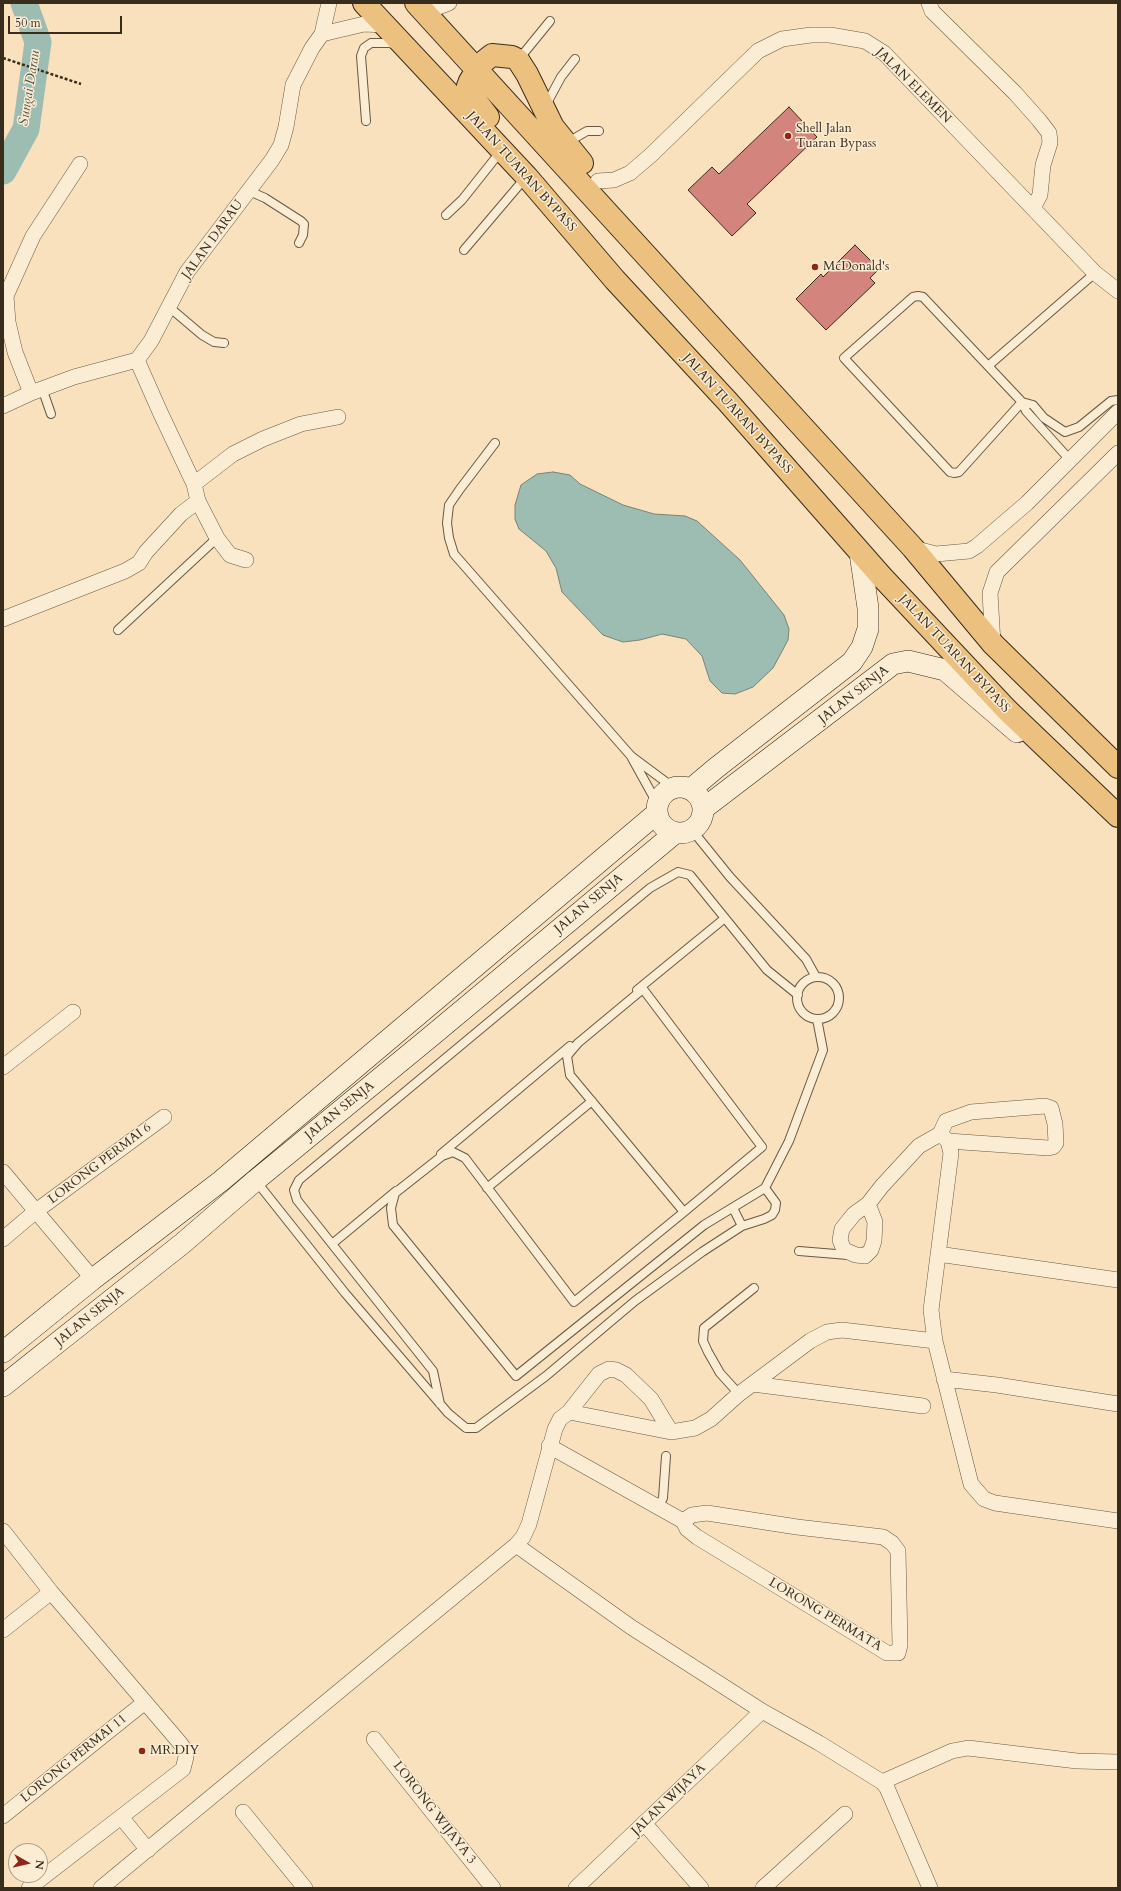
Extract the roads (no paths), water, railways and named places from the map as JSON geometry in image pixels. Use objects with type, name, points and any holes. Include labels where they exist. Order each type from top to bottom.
[{"type":"highway","name":"JALAN TUARAN BYPASS","points":[[364,3],[527,176],[616,280],[728,402],[860,553],[1007,710],[1118,816]]},
{"type":"highway","points":[[421,8],[913,548],[993,644],[1118,766]]},
{"type":"highway","points":[[687,299],[644,238],[598,181],[565,144],[543,109],[527,74],[518,60],[512,57],[492,55],[477,69],[468,86],[478,105],[726,385],[728,391],[728,402]]},
{"type":"main road","name":"JALAN SENJA","points":[[3,1352],[93,1279],[221,1181],[658,809],[663,794],[683,789],[716,768],[852,662],[862,647],[868,629],[868,608],[860,553]]},
{"type":"main road","name":"JALAN SENJA","points":[[3,1386],[183,1243],[256,1180],[684,831],[701,821],[704,809],[893,664],[908,661],[946,670],[1014,730],[1050,752]]},
{"type":"main road","points":[[683,789],[700,798],[704,809]]},
{"type":"main road","points":[[658,809],[663,825],[684,831]]},
{"type":"street","name":"JALAN DARAU","points":[[137,360],[151,341],[187,272],[249,192],[281,145],[286,127],[293,85],[312,48],[322,34],[329,3]]},
{"type":"street","points":[[421,8],[449,3]]},
{"type":"street","points":[[929,3],[932,11],[1015,93],[1049,133],[1050,143],[1043,165],[1040,195],[1033,208]]},
{"type":"street","points":[[322,34],[350,26],[364,24],[386,25]]},
{"type":"street","name":"JALAN ELEMEN","points":[[598,181],[614,180],[630,173],[651,155],[758,51],[782,39],[811,35],[830,35],[865,41],[884,53],[1095,272],[1118,291]]},
{"type":"street","points":[[36,390],[15,352],[8,322],[6,296],[33,236],[80,164]]},
{"type":"street","points":[[3,406],[36,390],[95,370],[137,360],[194,484],[198,501],[217,538],[230,555],[246,560]]},
{"type":"street","points":[[913,548],[936,554],[968,551],[977,546],[1027,503],[1118,412]]},
{"type":"street","points":[[194,484],[233,454],[263,439],[301,424],[338,417]]},
{"type":"street","points":[[993,644],[990,593],[997,572],[1118,453]]},
{"type":"street","points":[[3,619],[125,571],[138,563],[146,552],[181,514],[198,501]]},
{"type":"street","points":[[3,1067],[73,1012]]},
{"type":"street","points":[[868,1204],[875,1222],[874,1241],[871,1250],[866,1256],[856,1255],[844,1250],[840,1240],[842,1229],[854,1214],[868,1204],[882,1186],[920,1146],[944,1138],[1048,1148],[1053,1147],[1056,1143],[1055,1124],[1051,1108],[1049,1106],[1038,1106],[970,1112],[946,1121],[944,1138],[951,1153],[931,1310],[935,1341],[971,1484],[984,1499],[994,1503],[1118,1521]]},
{"type":"street","name":"LORONG PERMAI 6","points":[[3,1239],[36,1211],[164,1116]]},
{"type":"street","points":[[3,1172],[93,1279]]},
{"type":"street","points":[[938,1254],[1118,1280]]},
{"type":"street","points":[[569,1412],[671,1432],[695,1428],[711,1419],[739,1394],[810,1341],[827,1332],[842,1330],[935,1341]]},
{"type":"street","points":[[101,1888],[516,1545],[523,1537],[529,1524],[549,1446],[560,1420],[569,1412],[599,1374],[609,1369],[626,1374],[650,1399],[671,1432]]},
{"type":"street","points":[[944,1378],[1118,1404]]},
{"type":"street","points":[[753,1384],[923,1406]]},
{"type":"street","name":"LORONG PERMATA","points":[[549,1446],[683,1521],[687,1529],[697,1537],[887,1653],[898,1654],[900,1645],[898,1551],[892,1543],[883,1537],[797,1527],[707,1513],[692,1515],[683,1521]]},
{"type":"street","points":[[3,1531],[50,1592],[180,1742],[185,1750],[186,1758],[182,1769],[29,1888]]},
{"type":"street","points":[[516,1545],[631,1627],[762,1711],[820,1743],[882,1782],[887,1788],[930,1888]]},
{"type":"street","points":[[3,1630],[50,1592]]},
{"type":"street","name":"LORONG PERMAI 11","points":[[3,1816],[145,1702]]},
{"type":"street","name":"JALAN WIJAYA","points":[[576,1888],[762,1711]]},
{"type":"street","name":"LORONG WIJAYA 3","points":[[374,1739],[493,1888]]},
{"type":"street","points":[[882,1782],[952,1751],[968,1748],[1077,1761],[1118,1762]]},
{"type":"street","points":[[243,1812],[305,1888]]},
{"type":"street","points":[[764,1888],[845,1814]]},
{"type":"street","points":[[121,1817],[148,1850]]},
{"type":"street","points":[[644,1823],[701,1888]]},
{"type":"lane","points":[[518,60],[550,21]]},
{"type":"lane","points":[[366,121],[361,56],[364,48],[371,43],[390,43],[408,48]]},
{"type":"lane","points":[[543,109],[561,78],[575,59]]},
{"type":"lane","points":[[565,144],[587,131],[599,131]]},
{"type":"lane","points":[[446,215],[462,200],[501,150]]},
{"type":"lane","points":[[464,250],[527,176]]},
{"type":"lane","points":[[249,192],[265,198],[304,224],[303,235],[299,243]]},
{"type":"lane","points":[[988,366],[1095,272]]},
{"type":"lane","points":[[1022,402],[960,472],[950,472],[844,358],[913,297],[923,297],[1022,402],[1026,411],[1070,460]]},
{"type":"lane","points":[[169,307],[202,335],[214,342],[224,343]]},
{"type":"lane","points":[[36,390],[51,414]]},
{"type":"lane","points":[[1022,402],[1033,405],[1044,418],[1065,432],[1079,427],[1111,401],[1118,400]]},
{"type":"lane","points":[[495,443],[449,506],[447,523],[448,538],[454,554],[631,756],[658,809]]},
{"type":"lane","points":[[118,630],[217,538]]},
{"type":"lane","points":[[631,756],[683,789]]},
{"type":"lane","points":[[684,831],[806,959],[816,977]]},
{"type":"lane","points":[[440,1404],[434,1372],[297,1200],[294,1190],[299,1180],[650,888],[678,872],[690,875],[767,970],[798,995]]},
{"type":"lane","points":[[332,1244],[724,918]]},
{"type":"lane","points":[[816,977],[823,977],[835,985],[840,998],[839,1005],[830,1016],[817,1020],[804,1014],[798,1002],[798,995],[804,983],[816,977]]},
{"type":"lane","points":[[684,1212],[570,1075],[567,1056],[578,1044],[643,989],[762,1147],[684,1212],[574,1302],[465,1158],[453,1152],[442,1156],[395,1193],[392,1208],[393,1225],[516,1376],[704,1225],[764,1188],[790,1141],[823,1050],[817,1020]]},
{"type":"lane","points":[[487,1188],[592,1101]]},
{"type":"lane","points":[[256,1180],[345,1293],[440,1404],[466,1428],[476,1428],[546,1376],[635,1301],[702,1252],[742,1226],[768,1218],[775,1210],[776,1203],[764,1188]]},
{"type":"lane","points":[[733,1208],[742,1226]]},
{"type":"lane","points":[[799,1251],[856,1255]]},
{"type":"lane","points":[[739,1394],[720,1372],[708,1352],[703,1340],[704,1328],[754,1288]]},
{"type":"lane","points":[[658,1508],[663,1498],[666,1456]]},
{"type":"water","points":[[553,472],[570,475],[580,484],[623,505],[654,514],[685,516],[697,521],[740,560],[784,615],[789,629],[788,640],[773,668],[753,687],[735,694],[722,693],[710,681],[702,656],[686,639],[662,634],[640,640],[623,642],[603,635],[562,592],[556,568],[546,551],[519,529],[515,519],[515,505],[521,485],[537,474]]},
{"type":"waterway","name":"Sungai Darau","points":[[3,171],[26,129],[38,42],[24,3]]},
{"type":"place","name":"Shell Jalan Tuaran Bypass","points":[[788,136]]},
{"type":"place","name":"McDonald's","points":[[815,267]]},
{"type":"place","name":"MR.DIY","points":[[142,1751]]}]
